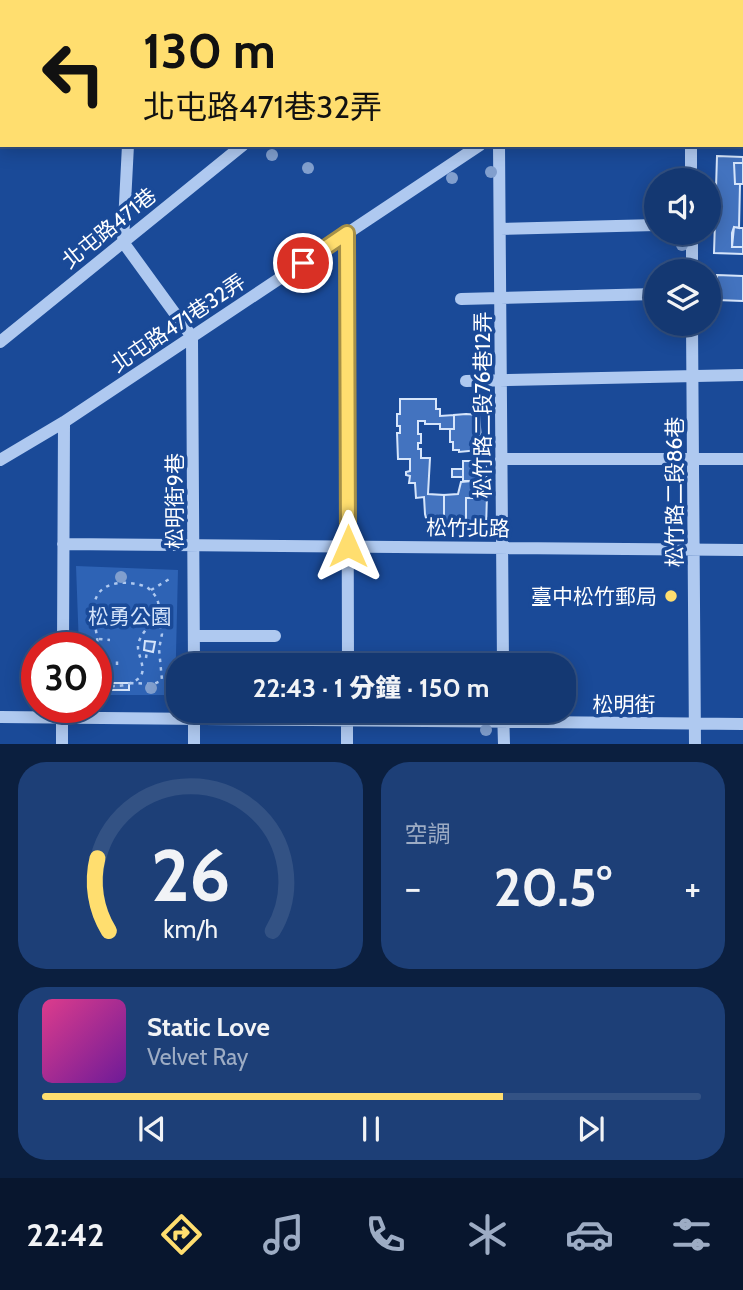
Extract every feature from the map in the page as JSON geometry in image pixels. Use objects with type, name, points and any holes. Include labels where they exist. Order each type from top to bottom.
[{"type":"street","points":[[128,147],[123,242],[192,337]]},
{"type":"street","name":"北屯路471巷","points":[[0,342],[241,147]]},
{"type":"street","name":"北屯路471巷32弄","points":[[0,460],[64,422],[477,147]]},
{"type":"street","name":"松竹路二段76巷12弄","points":[[499,147],[503,653]]},
{"type":"street","points":[[691,147],[691,168]]},
{"type":"street","points":[[500,229],[644,225]]},
{"type":"street","points":[[347,233],[348,653]]},
{"type":"street","points":[[461,299],[644,294]]},
{"type":"street","name":"松竹路二段86巷","points":[[692,336],[695,744]]},
{"type":"street","name":"松明街9巷","points":[[192,337],[194,653]]},
{"type":"street","points":[[466,380],[743,375]]},
{"type":"street","points":[[63,632],[64,422]]},
{"type":"street","points":[[501,459],[743,458]]},
{"type":"street","name":"松竹北路","points":[[64,544],[743,550]]},
{"type":"street","points":[[194,636],[275,636]]},
{"type":"street","name":"松明街","points":[[112,714],[166,715]]},
{"type":"street","name":"松明街","points":[[0,717],[21,716]]},
{"type":"street","name":"松明街","points":[[576,719],[743,724]]},
{"type":"street","points":[[62,723],[62,744]]},
{"type":"street","points":[[194,723],[194,744]]},
{"type":"street","points":[[347,723],[347,744]]},
{"type":"street","points":[[503,723],[503,744]]},
{"type":"path","points":[[151,590],[171,578]]},
{"type":"path","points":[[98,632],[94,604],[101,591],[114,583],[124,582],[151,590],[156,598],[162,634],[159,649],[162,680],[155,684],[130,682]]},
{"type":"path","points":[[112,685],[123,685],[139,678],[142,672],[139,642],[158,613]]},
{"type":"path","points":[[139,642],[145,643]]},
{"type":"path","points":[[146,658],[147,651]]},
{"type":"green space","name":"松勇公園","points":[[76,566],[178,570],[176,653],[166,653],[166,695],[112,695],[112,632],[78,632]]},
{"type":"building","points":[[717,156],[743,157],[743,163],[734,163],[735,184],[740,184],[739,228],[734,227],[732,247],[743,247],[743,254],[714,253],[714,245],[721,245],[721,168],[717,168]]},
{"type":"building","points":[[734,163],[743,163],[743,184],[735,184]]},
{"type":"building","points":[[734,227],[743,228],[743,247],[732,247]]},
{"type":"building","points":[[721,275],[743,276],[743,301],[721,300]]},
{"type":"building","points":[[400,399],[436,399],[436,409],[440,409],[440,416],[454,415],[454,429],[440,429],[440,424],[418,421],[421,443],[418,443],[418,449],[421,449],[421,458],[430,458],[428,494],[444,495],[444,522],[453,526],[466,522],[466,498],[472,498],[472,494],[487,494],[486,529],[431,529],[430,518],[426,518],[425,514],[424,497],[416,498],[415,483],[409,483],[410,476],[406,475],[406,472],[410,471],[410,459],[398,459],[397,433],[400,433],[400,426],[397,426],[397,414],[400,414]]},
{"type":"building","points":[[454,415],[479,415],[479,450],[459,452],[453,450],[450,429],[454,429]]},
{"type":"building","points":[[463,461],[487,461],[486,486],[472,486],[472,481],[463,481]]},
{"type":"building","points":[[452,469],[463,469],[463,477],[452,477]]},
{"type":"building","points":[[472,481],[472,498],[466,498],[466,522],[453,526],[444,522],[444,495],[458,494],[461,482]]},
{"type":"building","points":[[145,641],[155,642],[153,652],[144,650]]},
{"type":"building","points":[[112,683],[129,683],[129,690],[112,690]]},
{"type":"place","name":"臺中松竹郵局","points":[[671,596]]},
{"type":"route","points":[[303,263],[347,233],[348,546]]}]
